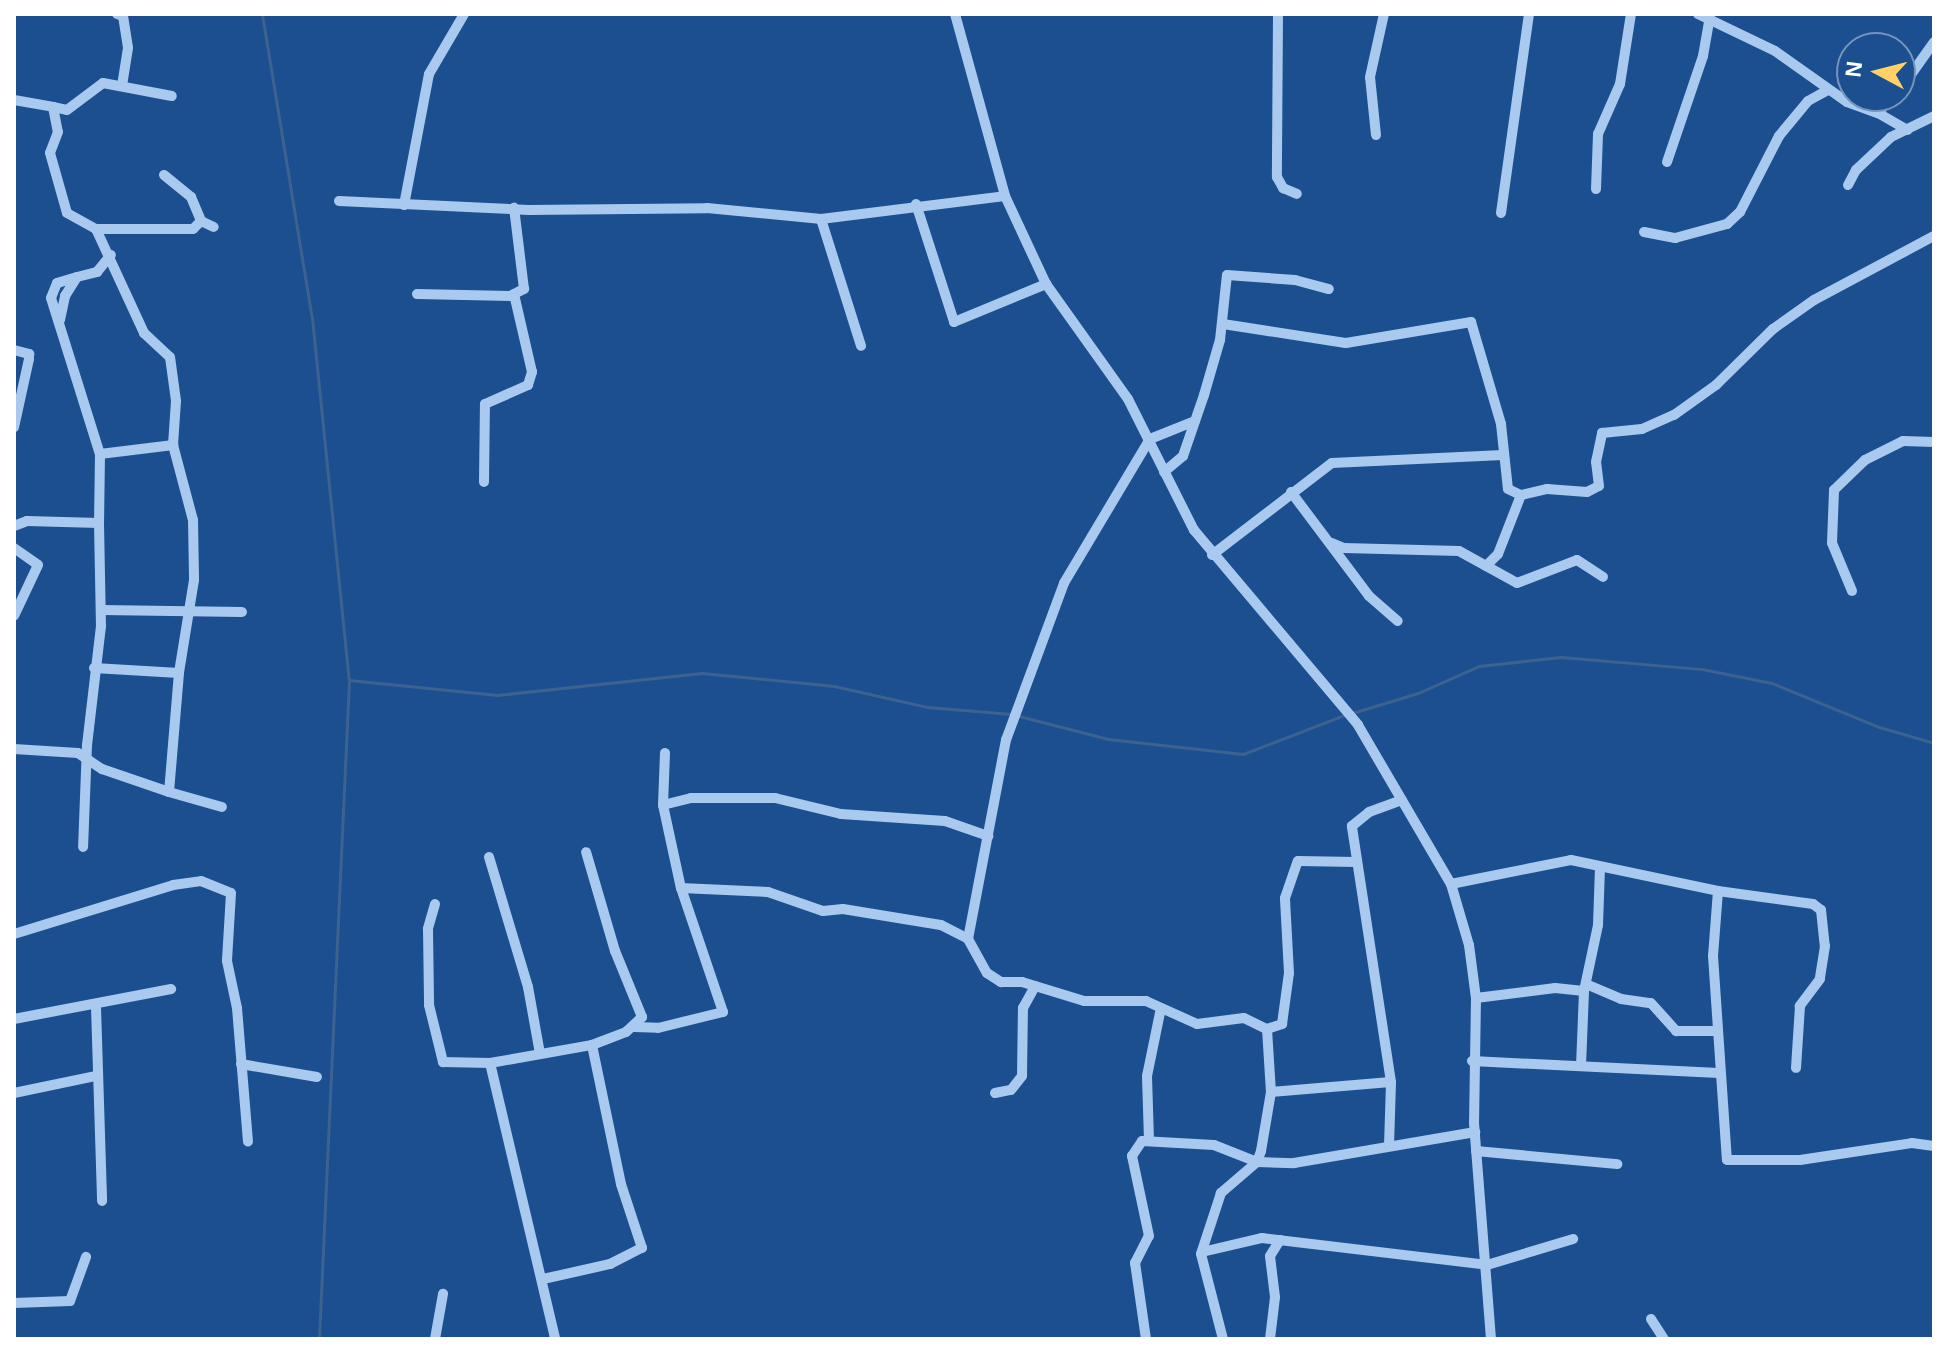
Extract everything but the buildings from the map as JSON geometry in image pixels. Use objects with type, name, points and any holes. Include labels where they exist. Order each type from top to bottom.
[{"type":"street","points":[[117,14],[123,16],[128,48],[122,86]]},
{"type":"street","points":[[404,205],[429,74],[464,14]]},
{"type":"street","points":[[955,14],[1005,196],[1046,284],[1120,387],[1212,555],[1358,725],[1451,884],[1469,945],[1476,998],[1472,1061],[1475,1132],[1491,1339]]},
{"type":"street","points":[[1278,14],[1277,177],[1283,188],[1297,194]]},
{"type":"street","points":[[1376,135],[1370,77],[1384,14]]},
{"type":"street","points":[[1501,213],[1529,14]]},
{"type":"street","points":[[1596,189],[1598,134],[1620,84],[1631,14]]},
{"type":"street","points":[[1698,14],[1710,17],[1775,51],[1826,91],[1878,113],[1907,130]]},
{"type":"street","points":[[1667,162],[1703,56],[1710,17]]},
{"type":"street","points":[[1916,67],[1934,42]]},
{"type":"street","points":[[14,100],[67,110],[103,83],[172,96]]},
{"type":"street","points":[[1644,232],[1675,238],[1727,224],[1740,212],[1779,136],[1808,101],[1826,91]]},
{"type":"street","points":[[53,107],[58,132],[50,153],[67,213],[96,229],[193,229],[201,221]]},
{"type":"street","points":[[1848,185],[1874,152],[1907,130],[1929,128],[1934,116]]},
{"type":"street","points":[[164,175],[191,197],[201,221],[214,227]]},
{"type":"street","points":[[339,201],[514,208],[707,208],[821,219],[916,204],[976,203],[1005,196]]},
{"type":"street","points":[[916,204],[954,322],[1046,284]]},
{"type":"street","points":[[417,294],[514,294],[524,289],[514,208]]},
{"type":"street","points":[[821,219],[861,346]]},
{"type":"street","points":[[96,229],[111,255],[144,333],[170,357],[176,401],[170,418],[173,445],[193,520],[194,580],[179,673],[169,792]]},
{"type":"street","points":[[1223,324],[1346,343],[1471,322],[1501,424],[1508,489],[1521,495],[1547,489],[1593,490],[1601,477],[1596,462],[1602,433],[1642,429],[1674,415],[1716,385],[1773,329],[1814,300],[1934,236]]},
{"type":"street","points":[[83,847],[86,759],[101,610],[100,454],[51,298],[57,283],[97,272],[111,255]]},
{"type":"street","points":[[1164,472],[1183,456],[1195,421],[1223,324],[1227,275],[1295,280],[1329,289]]},
{"type":"street","points":[[484,482],[485,404],[528,385],[532,372],[514,294]]},
{"type":"street","points":[[14,350],[29,354],[14,427]]},
{"type":"street","points":[[968,939],[1006,740],[1064,583],[1150,439],[1195,421]]},
{"type":"street","points":[[1852,591],[1832,543],[1834,490],[1865,460],[1903,441],[1934,442]]},
{"type":"street","points":[[100,454],[173,445]]},
{"type":"street","points":[[1212,555],[1291,492],[1340,461],[1503,455]]},
{"type":"street","points":[[1291,492],[1369,596],[1398,621]]},
{"type":"street","points":[[1486,566],[1498,554],[1521,495]]},
{"type":"street","points":[[14,526],[27,521],[99,523]]},
{"type":"street","points":[[1332,543],[1353,549],[1459,551],[1517,583],[1577,560],[1603,577]]},
{"type":"street","points":[[14,548],[38,565],[14,616]]},
{"type":"street","points":[[101,610],[242,612]]},
{"type":"street","points":[[94,668],[179,673]]},
{"type":"street","points":[[14,749],[50,748],[169,792],[222,807]]},
{"type":"street","points":[[435,904],[428,929],[435,1044],[443,1062],[490,1063],[592,1045],[634,1027],[658,1028],[723,1012],[681,888],[663,805],[665,753]]},
{"type":"street","points":[[663,805],[691,798],[775,798],[841,814],[945,821],[988,836]]},
{"type":"street","points":[[1389,1146],[1391,1082],[1352,826],[1369,812],[1402,800]]},
{"type":"street","points":[[586,852],[615,951],[642,1017],[634,1027]]},
{"type":"street","points":[[489,857],[528,987],[540,1054]]},
{"type":"street","points":[[1451,884],[1559,860],[1718,891],[1800,899],[1821,910],[1825,946],[1820,979],[1800,1006],[1796,1068]]},
{"type":"street","points":[[681,888],[768,892],[823,911],[843,909],[941,925],[968,939],[994,979],[1035,986],[1084,1001],[1138,999],[1197,1024],[1244,1018],[1267,1029],[1282,1024],[1289,973],[1285,898],[1298,861],[1356,862]]},
{"type":"street","points":[[1581,1066],[1585,987],[1598,925],[1600,867]]},
{"type":"street","points":[[14,934],[173,885],[201,881],[231,893],[227,961],[248,1142]]},
{"type":"street","points":[[1718,891],[1713,956],[1727,1160],[1800,1160],[1912,1143],[1934,1146]]},
{"type":"street","points":[[995,1093],[1011,1090],[1022,1076],[1023,1008],[1035,986]]},
{"type":"street","points":[[1476,998],[1585,987],[1621,999],[1651,1003],[1676,1031],[1717,1031]]},
{"type":"street","points":[[14,1019],[96,1007],[171,989]]},
{"type":"street","points":[[96,1007],[102,1201]]},
{"type":"street","points":[[1149,1140],[1147,1076],[1161,1008]]},
{"type":"street","points":[[1223,1339],[1202,1252],[1221,1193],[1257,1162],[1271,1092],[1267,1029]]},
{"type":"street","points":[[543,1279],[610,1264],[642,1248],[621,1184],[592,1045]]},
{"type":"street","points":[[1472,1061],[1719,1073]]},
{"type":"street","points":[[490,1063],[555,1339]]},
{"type":"street","points":[[241,1064],[317,1077]]},
{"type":"street","points":[[14,1093],[96,1076]]},
{"type":"street","points":[[1271,1092],[1391,1082]]},
{"type":"street","points":[[1146,1339],[1135,1263],[1149,1236],[1132,1156],[1140,1143],[1149,1140],[1214,1145],[1257,1162],[1294,1163],[1475,1132]]},
{"type":"street","points":[[1476,1151],[1617,1164]]},
{"type":"street","points":[[1202,1252],[1262,1238],[1487,1265],[1573,1239]]},
{"type":"street","points":[[1270,1339],[1275,1283],[1270,1256],[1280,1240]]},
{"type":"street","points":[[14,1303],[70,1301],[86,1257]]},
{"type":"street","points":[[435,1339],[443,1294]]},
{"type":"street","points":[[1651,1319],[1664,1339]]},
{"type":"waterway","points":[[262,14],[312,318],[349,680],[319,1339]]},
{"type":"waterway","points":[[1352,713],[1418,693],[1479,666],[1561,657],[1702,669],[1772,683],[1879,727],[1934,743]]},
{"type":"waterway","points":[[349,680],[497,695],[702,673],[834,686],[927,707],[1012,714]]},
{"type":"waterway","points":[[1019,716],[1108,739],[1243,754],[1344,715]]}]
